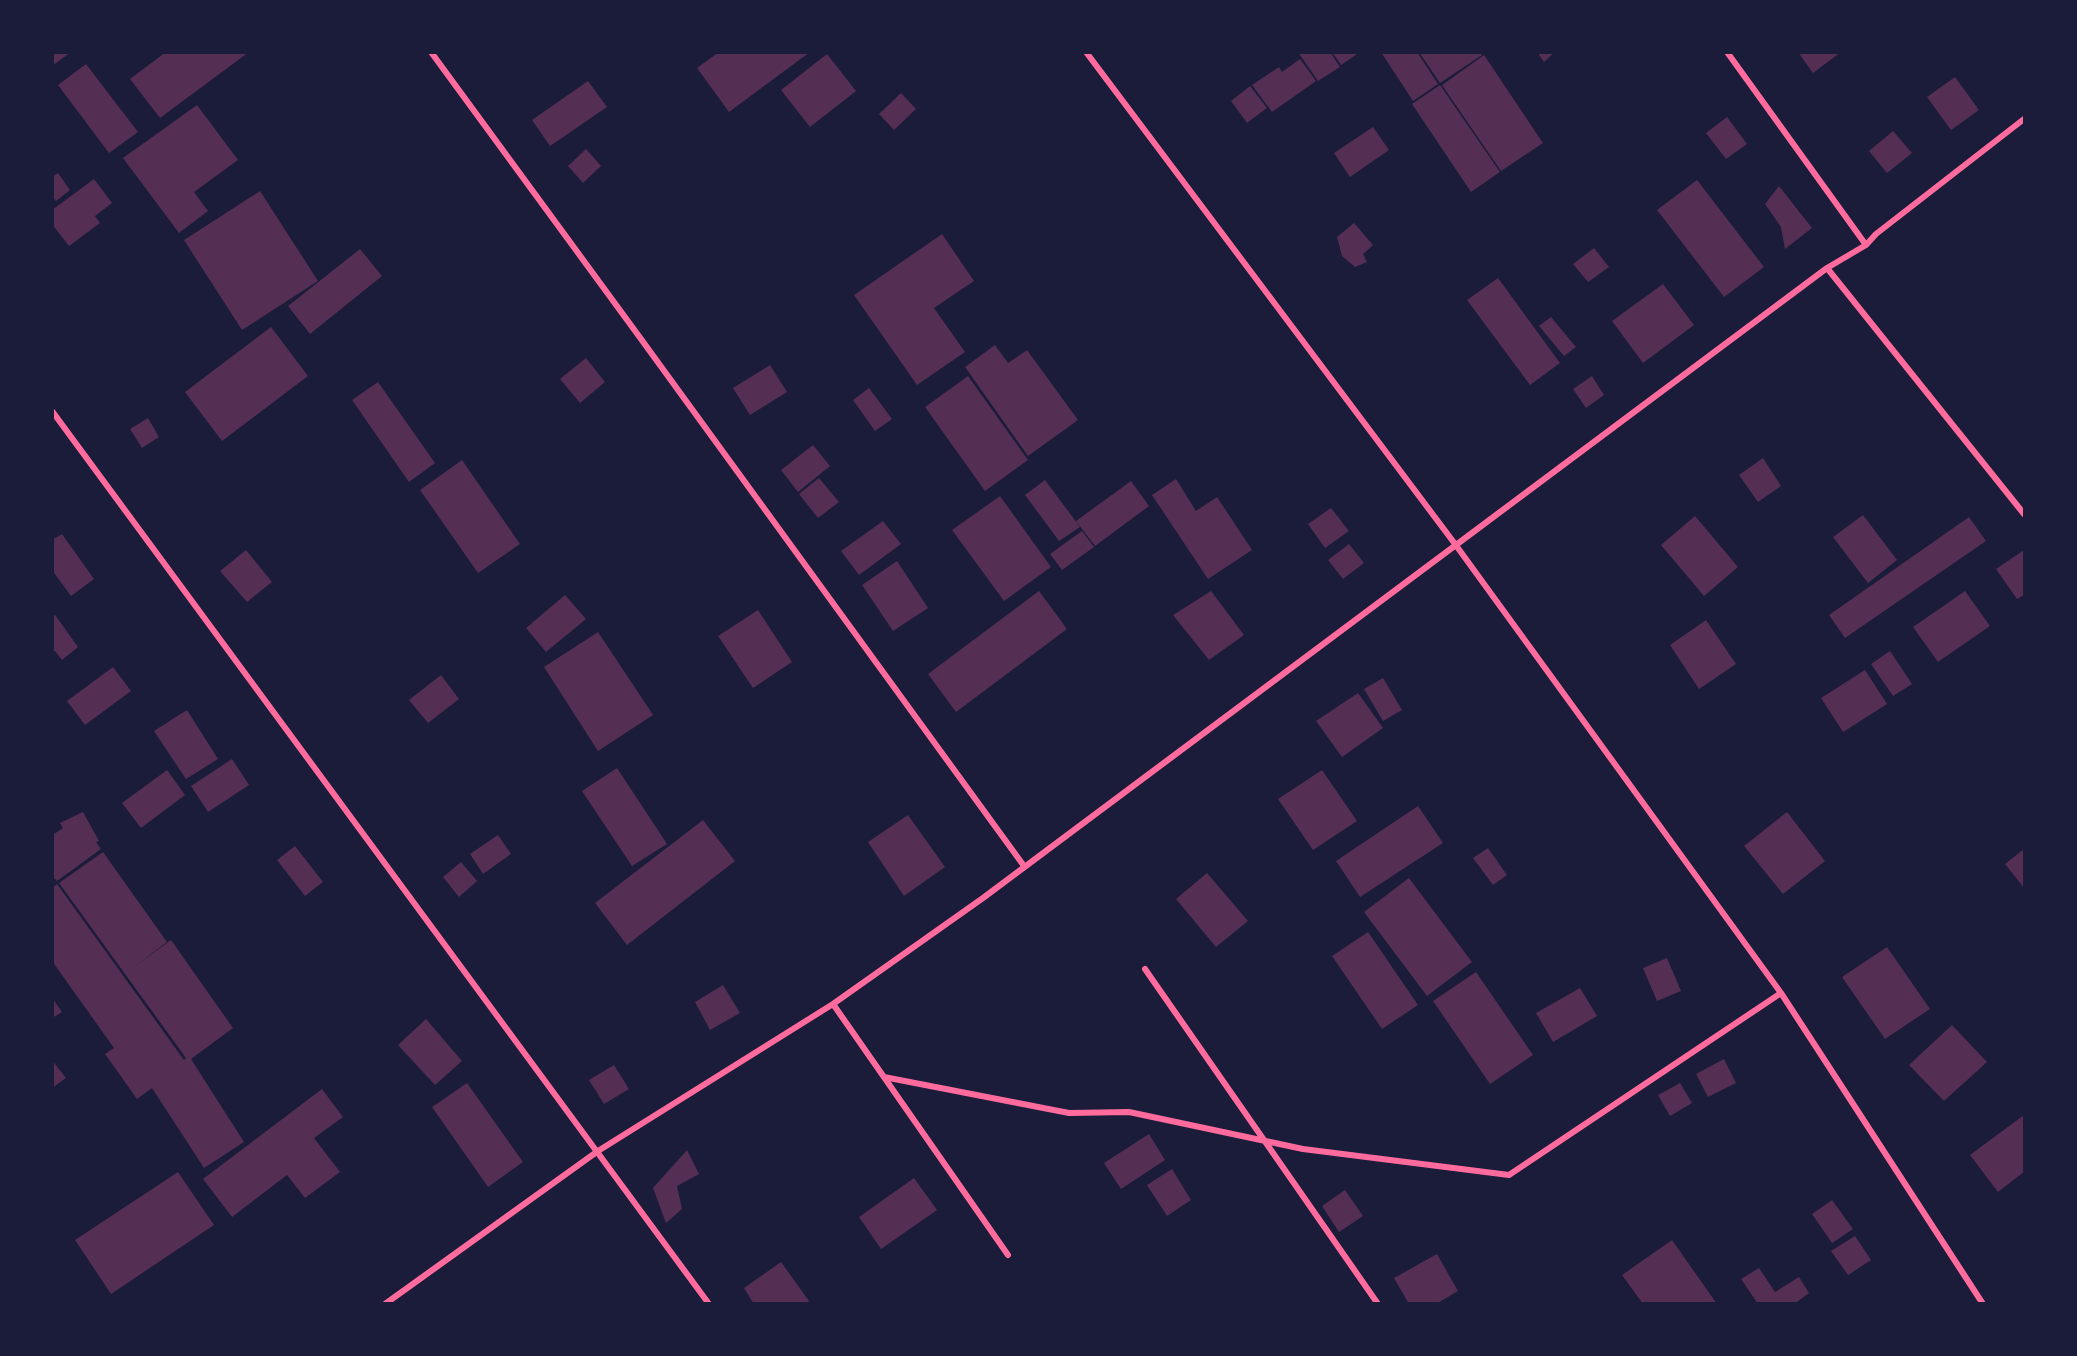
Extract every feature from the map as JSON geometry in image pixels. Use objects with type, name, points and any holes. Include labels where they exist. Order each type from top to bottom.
[{"type":"street","points":[[430,52],[1024,866]]},
{"type":"street","points":[[1086,52],[1455,544],[1781,993],[1983,1304]]},
{"type":"street","points":[[1727,52],[1866,245]]},
{"type":"street","points":[[385,1304],[598,1151],[833,1004],[983,898],[1827,268],[1866,245],[1876,234],[2025,119]]},
{"type":"street","points":[[1827,268],[2025,514]]},
{"type":"street","points":[[52,411],[709,1304]]},
{"type":"street","points":[[1145,969],[1378,1304]]},
{"type":"street","points":[[884,1077],[1069,1113],[1129,1112],[1303,1149],[1509,1174],[1781,993]]},
{"type":"street","points":[[833,1004],[1008,1255]]},
{"type":"building","points":[[52,52],[71,52],[52,66]]},
{"type":"building","points":[[166,52],[249,52],[160,118],[130,79]]},
{"type":"building","points":[[719,52],[810,52],[729,112],[697,68]]},
{"type":"building","points":[[1298,52],[1330,52],[1340,67],[1318,81]]},
{"type":"building","points":[[1332,52],[1360,52],[1341,65]]},
{"type":"building","points":[[1381,52],[1417,52],[1438,84],[1413,101]]},
{"type":"building","points":[[1419,52],[1480,52],[1482,55],[1440,83]]},
{"type":"building","points":[[1537,52],[1555,52],[1544,62]]},
{"type":"building","points":[[1798,52],[1841,52],[1813,73]]},
{"type":"building","points":[[827,54],[856,91],[810,127],[781,90]]},
{"type":"building","points":[[1484,55],[1543,143],[1501,171],[1442,85]]},
{"type":"building","points":[[1300,59],[1316,81],[1272,112],[1252,85],[1279,67],[1282,72]]},
{"type":"building","points":[[86,64],[138,132],[109,153],[58,85]]},
{"type":"building","points":[[1955,77],[1979,110],[1951,130],[1927,97]]},
{"type":"building","points":[[588,81],[607,107],[550,146],[532,120]]},
{"type":"building","points":[[1440,85],[1500,172],[1471,192],[1412,104]]},
{"type":"building","points":[[1250,86],[1267,108],[1247,123],[1231,101]]},
{"type":"building","points":[[901,93],[916,109],[894,130],[879,114]]},
{"type":"building","points":[[197,105],[238,160],[194,192],[208,211],[179,233],[123,158]]},
{"type":"building","points":[[1727,117],[1747,144],[1726,159],[1706,133]]},
{"type":"building","points":[[1373,127],[1389,150],[1350,177],[1334,153]]},
{"type":"building","points":[[1893,131],[1912,153],[1887,173],[1869,151]]},
{"type":"building","points":[[586,149],[601,166],[583,183],[568,166]]},
{"type":"building","points":[[58,173],[70,190],[56,201],[52,196],[52,177]]},
{"type":"building","points":[[94,179],[112,203],[95,216],[100,223],[69,246],[52,224],[52,210]]},
{"type":"building","points":[[1697,180],[1764,267],[1724,297],[1657,210]]},
{"type":"building","points":[[1779,186],[1812,228],[1785,249],[1781,227],[1765,204]]},
{"type":"building","points":[[260,191],[318,281],[242,330],[184,240]]},
{"type":"building","points":[[1354,223],[1373,245],[1363,254],[1367,262],[1355,267],[1342,256],[1337,237]]},
{"type":"building","points":[[942,234],[974,281],[934,308],[965,352],[917,385],[854,295]]},
{"type":"building","points":[[1594,248],[1609,267],[1588,282],[1573,264]]},
{"type":"building","points":[[360,249],[382,276],[310,334],[288,306]]},
{"type":"building","points":[[1498,278],[1560,363],[1530,385],[1467,300]]},
{"type":"building","points":[[1663,284],[1694,325],[1643,363],[1612,321]]},
{"type":"building","points":[[1551,317],[1576,347],[1564,356],[1539,326]]},
{"type":"building","points":[[271,327],[308,376],[222,441],[185,392]]},
{"type":"building","points":[[995,345],[1008,363],[1027,350],[1078,420],[1028,456],[965,367]]},
{"type":"building","points":[[586,358],[605,382],[580,403],[560,379]]},
{"type":"building","points":[[770,365],[787,392],[750,415],[733,388]]},
{"type":"building","points":[[968,376],[1028,460],[985,491],[925,407]]},
{"type":"building","points":[[1592,376],[1604,395],[1586,408],[1573,389]]},
{"type":"building","points":[[378,382],[435,463],[409,482],[352,400]]},
{"type":"building","points":[[869,388],[892,419],[875,431],[853,400]]},
{"type":"building","points":[[148,418],[159,437],[142,448],[130,429]]},
{"type":"building","points":[[813,445],[830,466],[798,492],[781,470]]},
{"type":"building","points":[[1763,458],[1781,486],[1758,502],[1739,475]]},
{"type":"building","points":[[462,460],[520,544],[478,573],[420,490]]},
{"type":"building","points":[[819,478],[839,502],[818,518],[799,494]]},
{"type":"building","points":[[1176,479],[1196,511],[1217,497],[1252,550],[1208,579],[1152,495]]},
{"type":"building","points":[[1045,480],[1080,527],[1059,541],[1025,495]]},
{"type":"building","points":[[1131,481],[1149,506],[1095,546],[1076,521]]},
{"type":"building","points":[[1000,496],[1051,567],[1004,601],[952,530]]},
{"type":"building","points":[[1331,508],[1349,531],[1325,548],[1308,524]]},
{"type":"building","points":[[1863,515],[1897,560],[1868,583],[1833,537]]},
{"type":"building","points":[[1695,516],[1738,567],[1704,596],[1661,545]]},
{"type":"building","points":[[1969,517],[1986,541],[1845,638],[1829,615]]},
{"type":"building","points":[[883,521],[901,544],[859,575],[841,551]]},
{"type":"building","points":[[1082,531],[1094,547],[1062,570],[1050,554]]},
{"type":"building","points":[[62,534],[94,579],[71,596],[52,570],[52,540]]},
{"type":"building","points":[[1349,544],[1364,563],[1343,579],[1328,560]]},
{"type":"building","points":[[246,550],[272,582],[247,602],[220,571]]},
{"type":"building","points":[[2024,550],[2024,595],[2017,599],[1996,569]]},
{"type":"building","points":[[897,561],[928,608],[893,631],[862,585]]},
{"type":"building","points":[[1039,591],[1067,629],[956,712],[928,674]]},
{"type":"building","points":[[1211,591],[1244,635],[1209,660],[1173,615]]},
{"type":"building","points":[[1965,591],[1990,626],[1938,662],[1913,627]]},
{"type":"building","points":[[565,595],[586,619],[546,652],[526,628]]},
{"type":"building","points":[[758,610],[792,662],[753,688],[718,636]]},
{"type":"building","points":[[55,615],[78,647],[62,660],[55,651],[52,653],[52,617]]},
{"type":"building","points":[[1706,620],[1736,664],[1699,689],[1670,645]]},
{"type":"building","points":[[598,632],[653,715],[598,751],[544,667]]},
{"type":"building","points":[[1890,651],[1912,684],[1893,696],[1871,664]]},
{"type":"building","points":[[113,667],[131,691],[85,725],[67,701]]},
{"type":"building","points":[[1865,670],[1887,704],[1843,732],[1821,698]]},
{"type":"building","points":[[441,675],[459,699],[428,723],[409,700]]},
{"type":"building","points":[[1383,678],[1402,710],[1383,721],[1364,689]]},
{"type":"building","points":[[1358,693],[1383,728],[1342,757],[1316,721]]},
{"type":"building","points":[[187,710],[218,759],[186,779],[154,731]]},
{"type":"building","points":[[232,759],[249,785],[208,812],[191,786]]},
{"type":"building","points":[[617,768],[667,844],[632,866],[582,791]]},
{"type":"building","points":[[167,770],[185,795],[141,828],[122,803]]},
{"type":"building","points":[[1322,770],[1357,821],[1313,850],[1278,799]]},
{"type":"building","points":[[1418,806],[1443,843],[1360,897],[1336,861]]},
{"type":"building","points":[[83,812],[101,849],[57,881],[52,876],[52,831],[54,834],[63,828],[60,823]]},
{"type":"building","points":[[1787,812],[1825,861],[1783,894],[1744,846]]},
{"type":"building","points":[[908,815],[945,867],[904,896],[868,842]]},
{"type":"building","points":[[703,820],[735,861],[627,945],[595,903]]},
{"type":"building","points":[[498,835],[511,854],[483,874],[470,854]]},
{"type":"building","points":[[295,846],[323,882],[305,896],[277,860]]},
{"type":"building","points":[[1488,848],[1507,875],[1493,885],[1473,858]]},
{"type":"building","points":[[2024,849],[2024,888],[2005,864]]},
{"type":"building","points":[[103,852],[167,942],[134,967],[171,940],[233,1028],[191,1059],[244,1142],[204,1168],[152,1088],[137,1099],[105,1054],[114,1048],[52,961],[52,888],[57,884],[184,1060],[186,1058],[59,883]]},
{"type":"building","points":[[461,862],[477,881],[459,897],[443,877]]},
{"type":"building","points":[[1207,873],[1248,921],[1216,947],[1176,899]]},
{"type":"building","points":[[1409,878],[1472,962],[1427,996],[1364,912]]},
{"type":"building","points":[[1368,932],[1418,1005],[1382,1029],[1332,956]]},
{"type":"building","points":[[1887,947],[1930,1009],[1885,1039],[1842,977]]},
{"type":"building","points":[[1667,958],[1681,991],[1657,1001],[1643,968]]},
{"type":"building","points":[[1476,972],[1533,1055],[1490,1084],[1433,1001]]},
{"type":"building","points":[[723,985],[740,1013],[710,1030],[695,1002]]},
{"type":"building","points":[[1580,988],[1597,1016],[1553,1042],[1536,1013]]},
{"type":"building","points":[[52,998],[62,1012],[52,1018]]},
{"type":"building","points":[[426,1019],[462,1061],[435,1085],[398,1045]]},
{"type":"building","points":[[1952,1025],[1987,1062],[1944,1101],[1909,1065]]},
{"type":"building","points":[[1724,1059],[1736,1083],[1708,1097],[1696,1074]]},
{"type":"building","points":[[52,1060],[66,1078],[52,1088]]},
{"type":"building","points":[[614,1065],[629,1089],[604,1104],[589,1080]]},
{"type":"building","points":[[467,1083],[523,1162],[488,1187],[432,1107]]},
{"type":"building","points":[[1680,1083],[1692,1103],[1670,1116],[1658,1095]]},
{"type":"building","points":[[322,1089],[343,1117],[314,1138],[340,1172],[305,1198],[287,1175],[232,1217],[203,1179]]},
{"type":"building","points":[[2024,1115],[2024,1172],[1998,1192],[1970,1155]]},
{"type":"building","points":[[1149,1134],[1165,1160],[1121,1189],[1104,1163]]},
{"type":"building","points":[[687,1150],[699,1174],[677,1186],[682,1209],[666,1223],[653,1188]]},
{"type":"building","points":[[1172,1169],[1191,1200],[1167,1216],[1147,1185]]},
{"type":"building","points":[[178,1172],[214,1225],[111,1294],[75,1240]]},
{"type":"building","points":[[914,1178],[937,1210],[881,1249],[859,1217]]},
{"type":"building","points":[[1345,1190],[1363,1216],[1339,1232],[1322,1206]]},
{"type":"building","points":[[1832,1200],[1853,1229],[1832,1243],[1812,1214]]},
{"type":"building","points":[[1855,1236],[1871,1260],[1848,1275],[1831,1251]]},
{"type":"building","points":[[1672,1240],[1717,1304],[1643,1304],[1622,1275]]},
{"type":"building","points":[[1437,1254],[1458,1291],[1436,1304],[1409,1304],[1394,1278]]},
{"type":"building","points":[[781,1262],[809,1301],[806,1304],[754,1304],[744,1288]]},
{"type":"building","points":[[1759,1268],[1775,1292],[1799,1277],[1809,1293],[1794,1304],[1758,1304],[1741,1279]]}]
